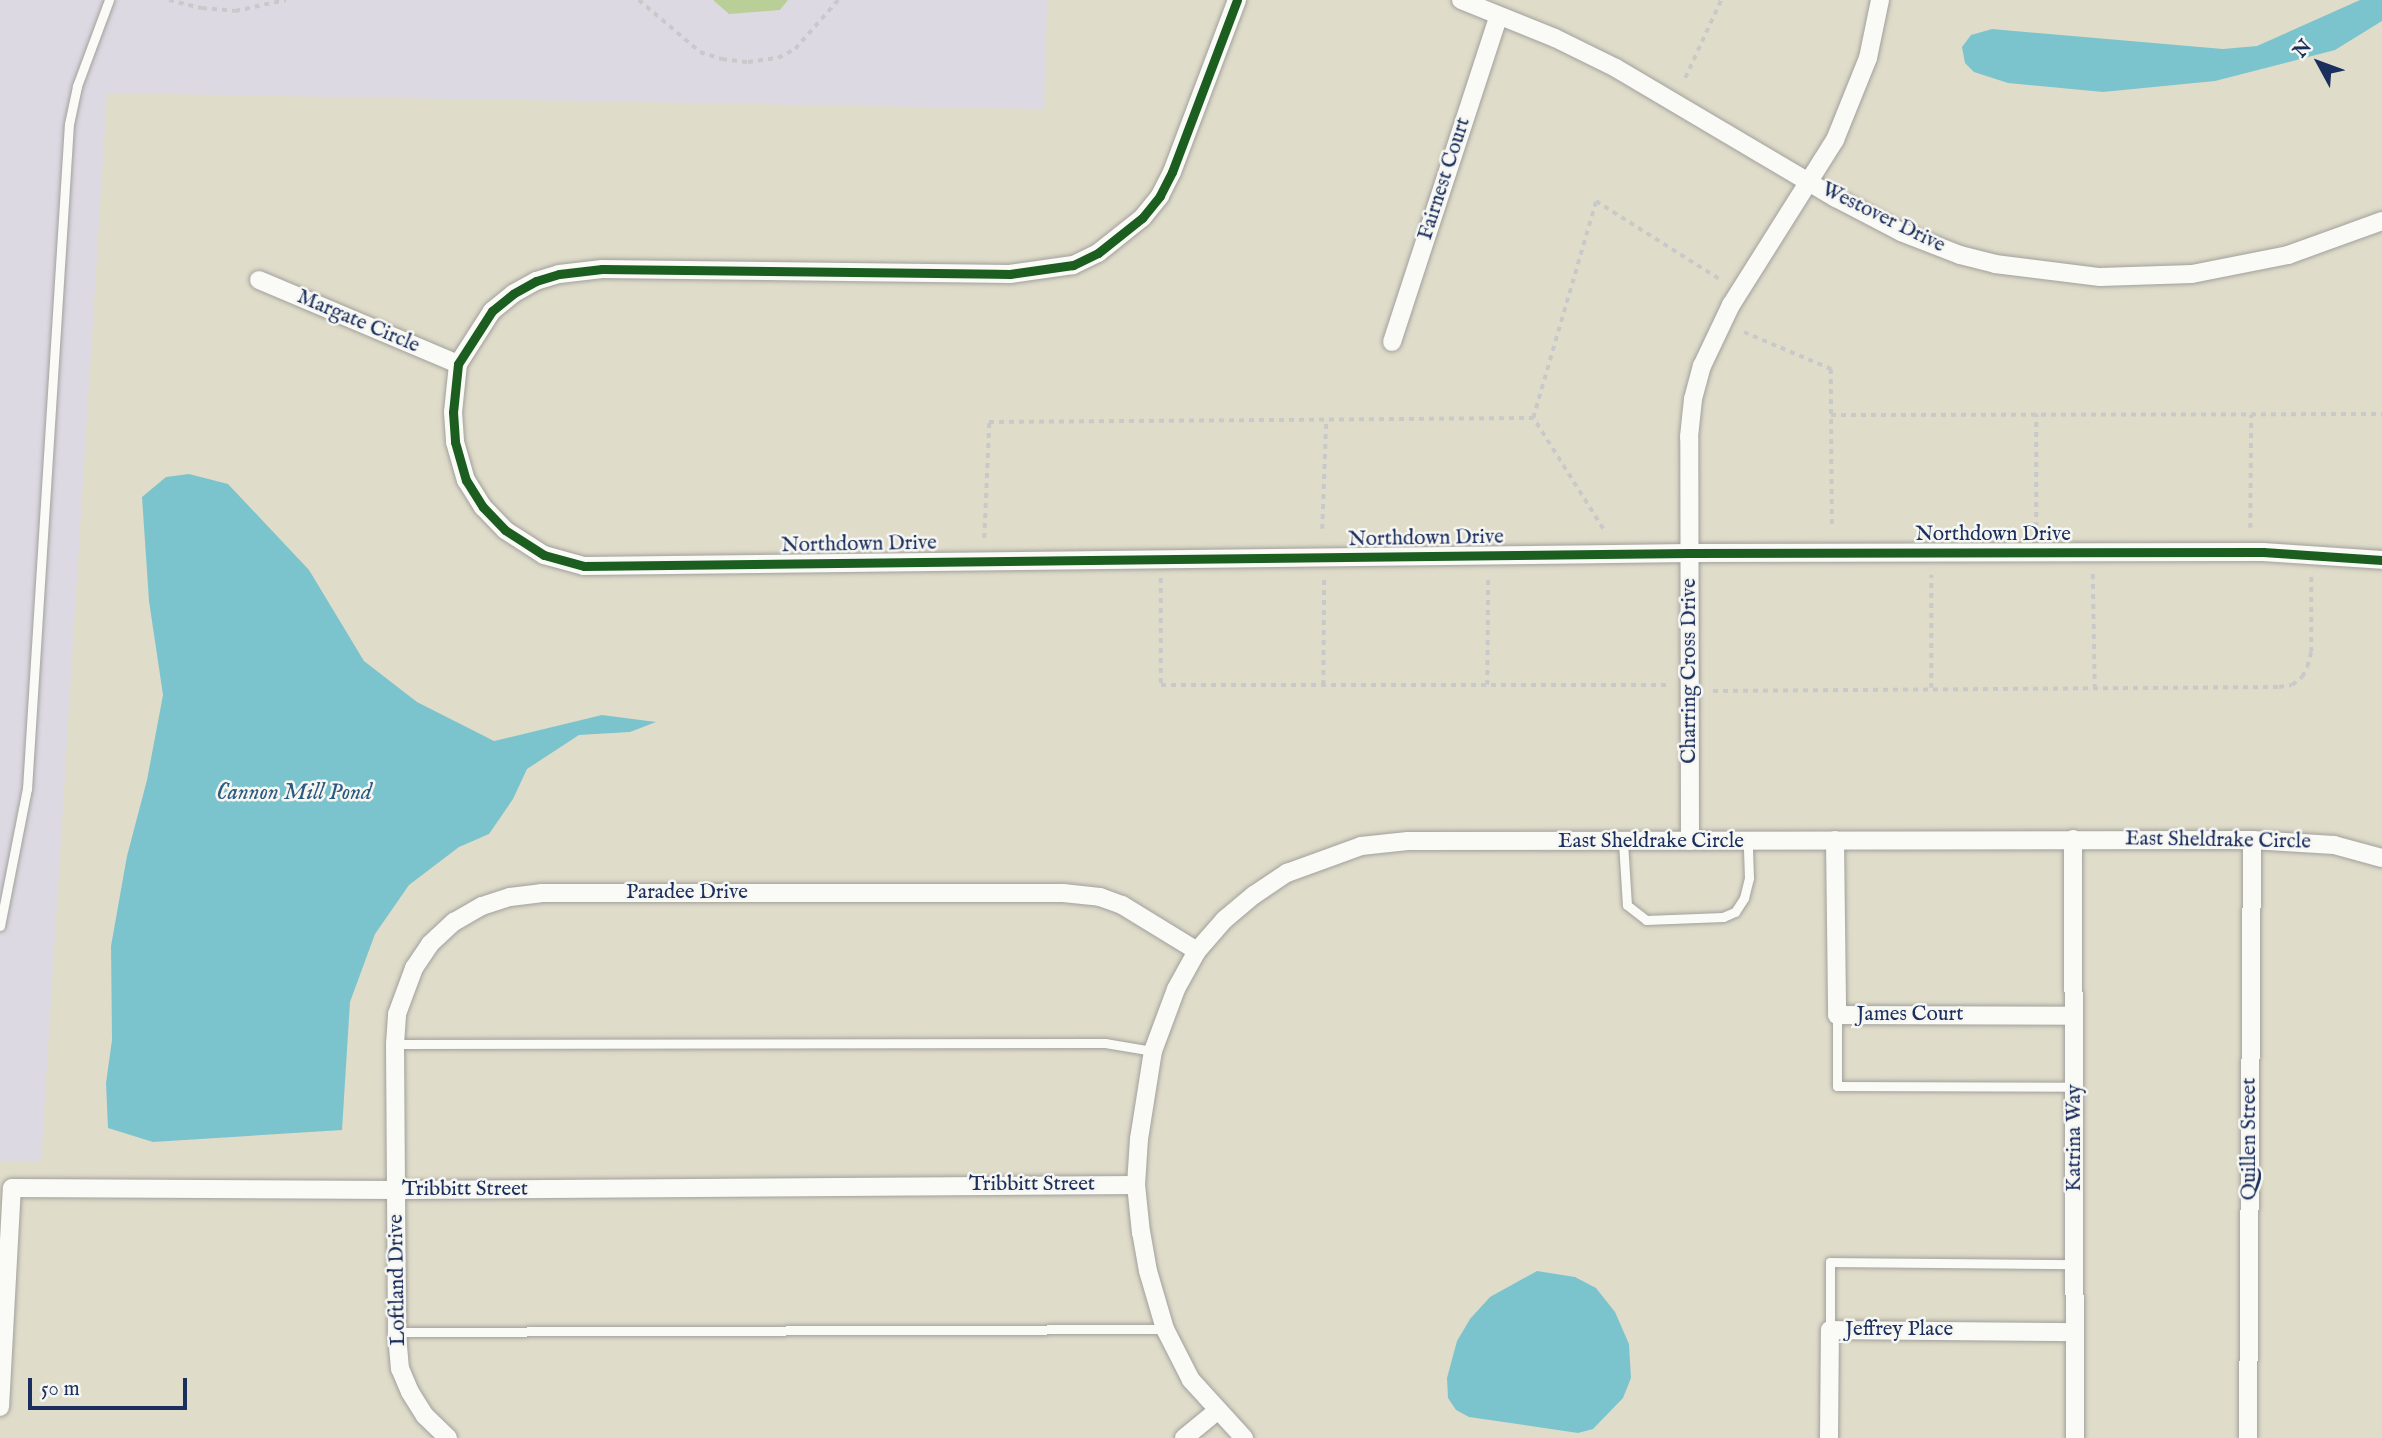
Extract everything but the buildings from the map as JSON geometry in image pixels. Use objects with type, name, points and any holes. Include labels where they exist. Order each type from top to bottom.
[{"type":"street","name":"Northdown Drive","points":[[1237,0],[1160,197],[1123,235],[1098,253],[1073,265],[1010,274],[602,269],[559,274],[513,293],[492,311],[458,364],[453,412],[455,442],[466,480],[483,507],[505,530],[544,555],[584,566],[1689,553],[2263,552],[2382,560]]},
{"type":"street","name":"Westover Drive","points":[[1461,0],[1555,38],[1616,68],[1901,232],[1960,255],[2034,270],[2100,277],[2192,274],[2241,267],[2325,244],[2382,221]]},
{"type":"street","name":"Charring Cross Drive","points":[[1690,841],[1689,438],[1693,399],[1702,366],[1731,305],[1835,140],[1855,96],[1868,58],[1880,0]]},
{"type":"street","name":"Fairnest Court","points":[[1392,342],[1499,17]]},
{"type":"street","name":"Margate Circle","points":[[259,280],[458,364]]},
{"type":"street","name":"Katrina Way","points":[[2073,839],[2075,1438]]},
{"type":"street","name":"East Sheldrake Circle","points":[[1244,1438],[1191,1380],[1165,1329],[1147,1272],[1136,1185],[1144,1095],[1153,1051],[1176,989],[1197,951],[1224,920],[1287,873],[1361,846],[1408,841],[2252,840],[2334,845],[2382,858]]},
{"type":"street","name":"Quillen Street","points":[[2248,1438],[2252,840]]},
{"type":"street","name":"James Court","points":[[1835,841],[1836,1015],[2074,1016]]},
{"type":"street","name":"Paradee Drive","points":[[398,1190],[395,1044],[397,1014],[403,992],[414,968],[430,944],[454,922],[482,906],[510,897],[541,893],[1083,894],[1134,911],[1197,951]]},
{"type":"street","name":"Tribbitt Street","points":[[0,1407],[12,1188],[398,1190],[1136,1185]]},
{"type":"street","name":"Loftland Drive","points":[[398,1190],[397,1332],[400,1369],[425,1416],[448,1438]]},
{"type":"street","name":"Jeffrey Place","points":[[1829,1438],[1830,1330],[2075,1332]]},
{"type":"street","points":[[1184,1438],[1217,1411]]},
{"type":"lane","points":[[0,926],[27,789],[69,124],[77,86],[109,0]]},
{"type":"lane","points":[[1623,842],[1627,905],[1646,919],[1723,917],[1735,912],[1744,898],[1749,878],[1748,841]]},
{"type":"lane","points":[[1836,1015],[1837,1086],[2075,1087]]},
{"type":"lane","points":[[395,1044],[1105,1043],[1153,1051]]},
{"type":"lane","points":[[1830,1330],[1830,1262],[2075,1264]]},
{"type":"lane","points":[[397,1332],[1165,1329]]},
{"type":"path","points":[[169,0],[202,8],[235,11],[286,0]]},
{"type":"path","points":[[639,0],[700,52],[722,60],[748,62],[778,58],[795,49],[838,0]]},
{"type":"path","points":[[1685,78],[1721,0]]},
{"type":"path","points":[[1603,529],[1533,418],[1597,201],[1721,280]]},
{"type":"path","points":[[1744,332],[1831,369],[1832,529]]},
{"type":"path","points":[[2036,414],[2036,527]]},
{"type":"path","points":[[1831,415],[2382,414]]},
{"type":"path","points":[[2250,528],[2251,415]]},
{"type":"path","points":[[985,538],[989,422],[1533,418]]},
{"type":"path","points":[[1322,529],[1326,419]]},
{"type":"path","points":[[2093,574],[2095,687]]},
{"type":"path","points":[[1931,575],[1931,688]]},
{"type":"path","points":[[1487,685],[1488,576]]},
{"type":"path","points":[[1713,691],[2292,685],[2301,677],[2312,652],[2311,576]]},
{"type":"path","points":[[1323,685],[1324,577]]},
{"type":"path","points":[[1161,578],[1161,685],[1666,685]]},
{"type":"shaded area","points":[[0,0],[1047,0],[1044,109],[107,93],[41,1162],[0,1161]]},
{"type":"green space","points":[[713,0],[788,0],[780,10],[729,14]]},
{"type":"water","points":[[2360,0],[2382,0],[2382,21],[2335,50],[2215,81],[2103,92],[2008,83],[1974,72],[1965,63],[1962,47],[1971,35],[1992,29],[2223,49],[2257,46]]},
{"type":"water","name":"Cannon Mill Pond","points":[[189,474],[228,484],[309,570],[364,661],[417,702],[494,741],[602,715],[656,722],[630,732],[579,735],[527,769],[513,799],[489,834],[459,847],[409,885],[375,934],[350,1002],[342,1130],[153,1142],[108,1128],[106,1083],[112,1040],[111,946],[127,856],[147,780],[163,695],[149,601],[142,497],[166,477]]},
{"type":"water","points":[[1537,1271],[1575,1277],[1596,1288],[1615,1312],[1629,1344],[1631,1378],[1623,1398],[1593,1429],[1578,1433],[1469,1417],[1456,1410],[1448,1398],[1447,1378],[1457,1341],[1470,1319],[1490,1297]]},
{"type":"cycle path","points":[[1237,0],[1172,172],[1160,196],[1142,218],[1098,253],[1073,265],[1010,274],[602,269],[559,274],[536,281],[513,294],[492,311],[458,364],[453,412],[455,442],[466,480],[483,507],[505,530],[544,555],[584,566],[1689,553],[2263,552],[2382,560]]}]
